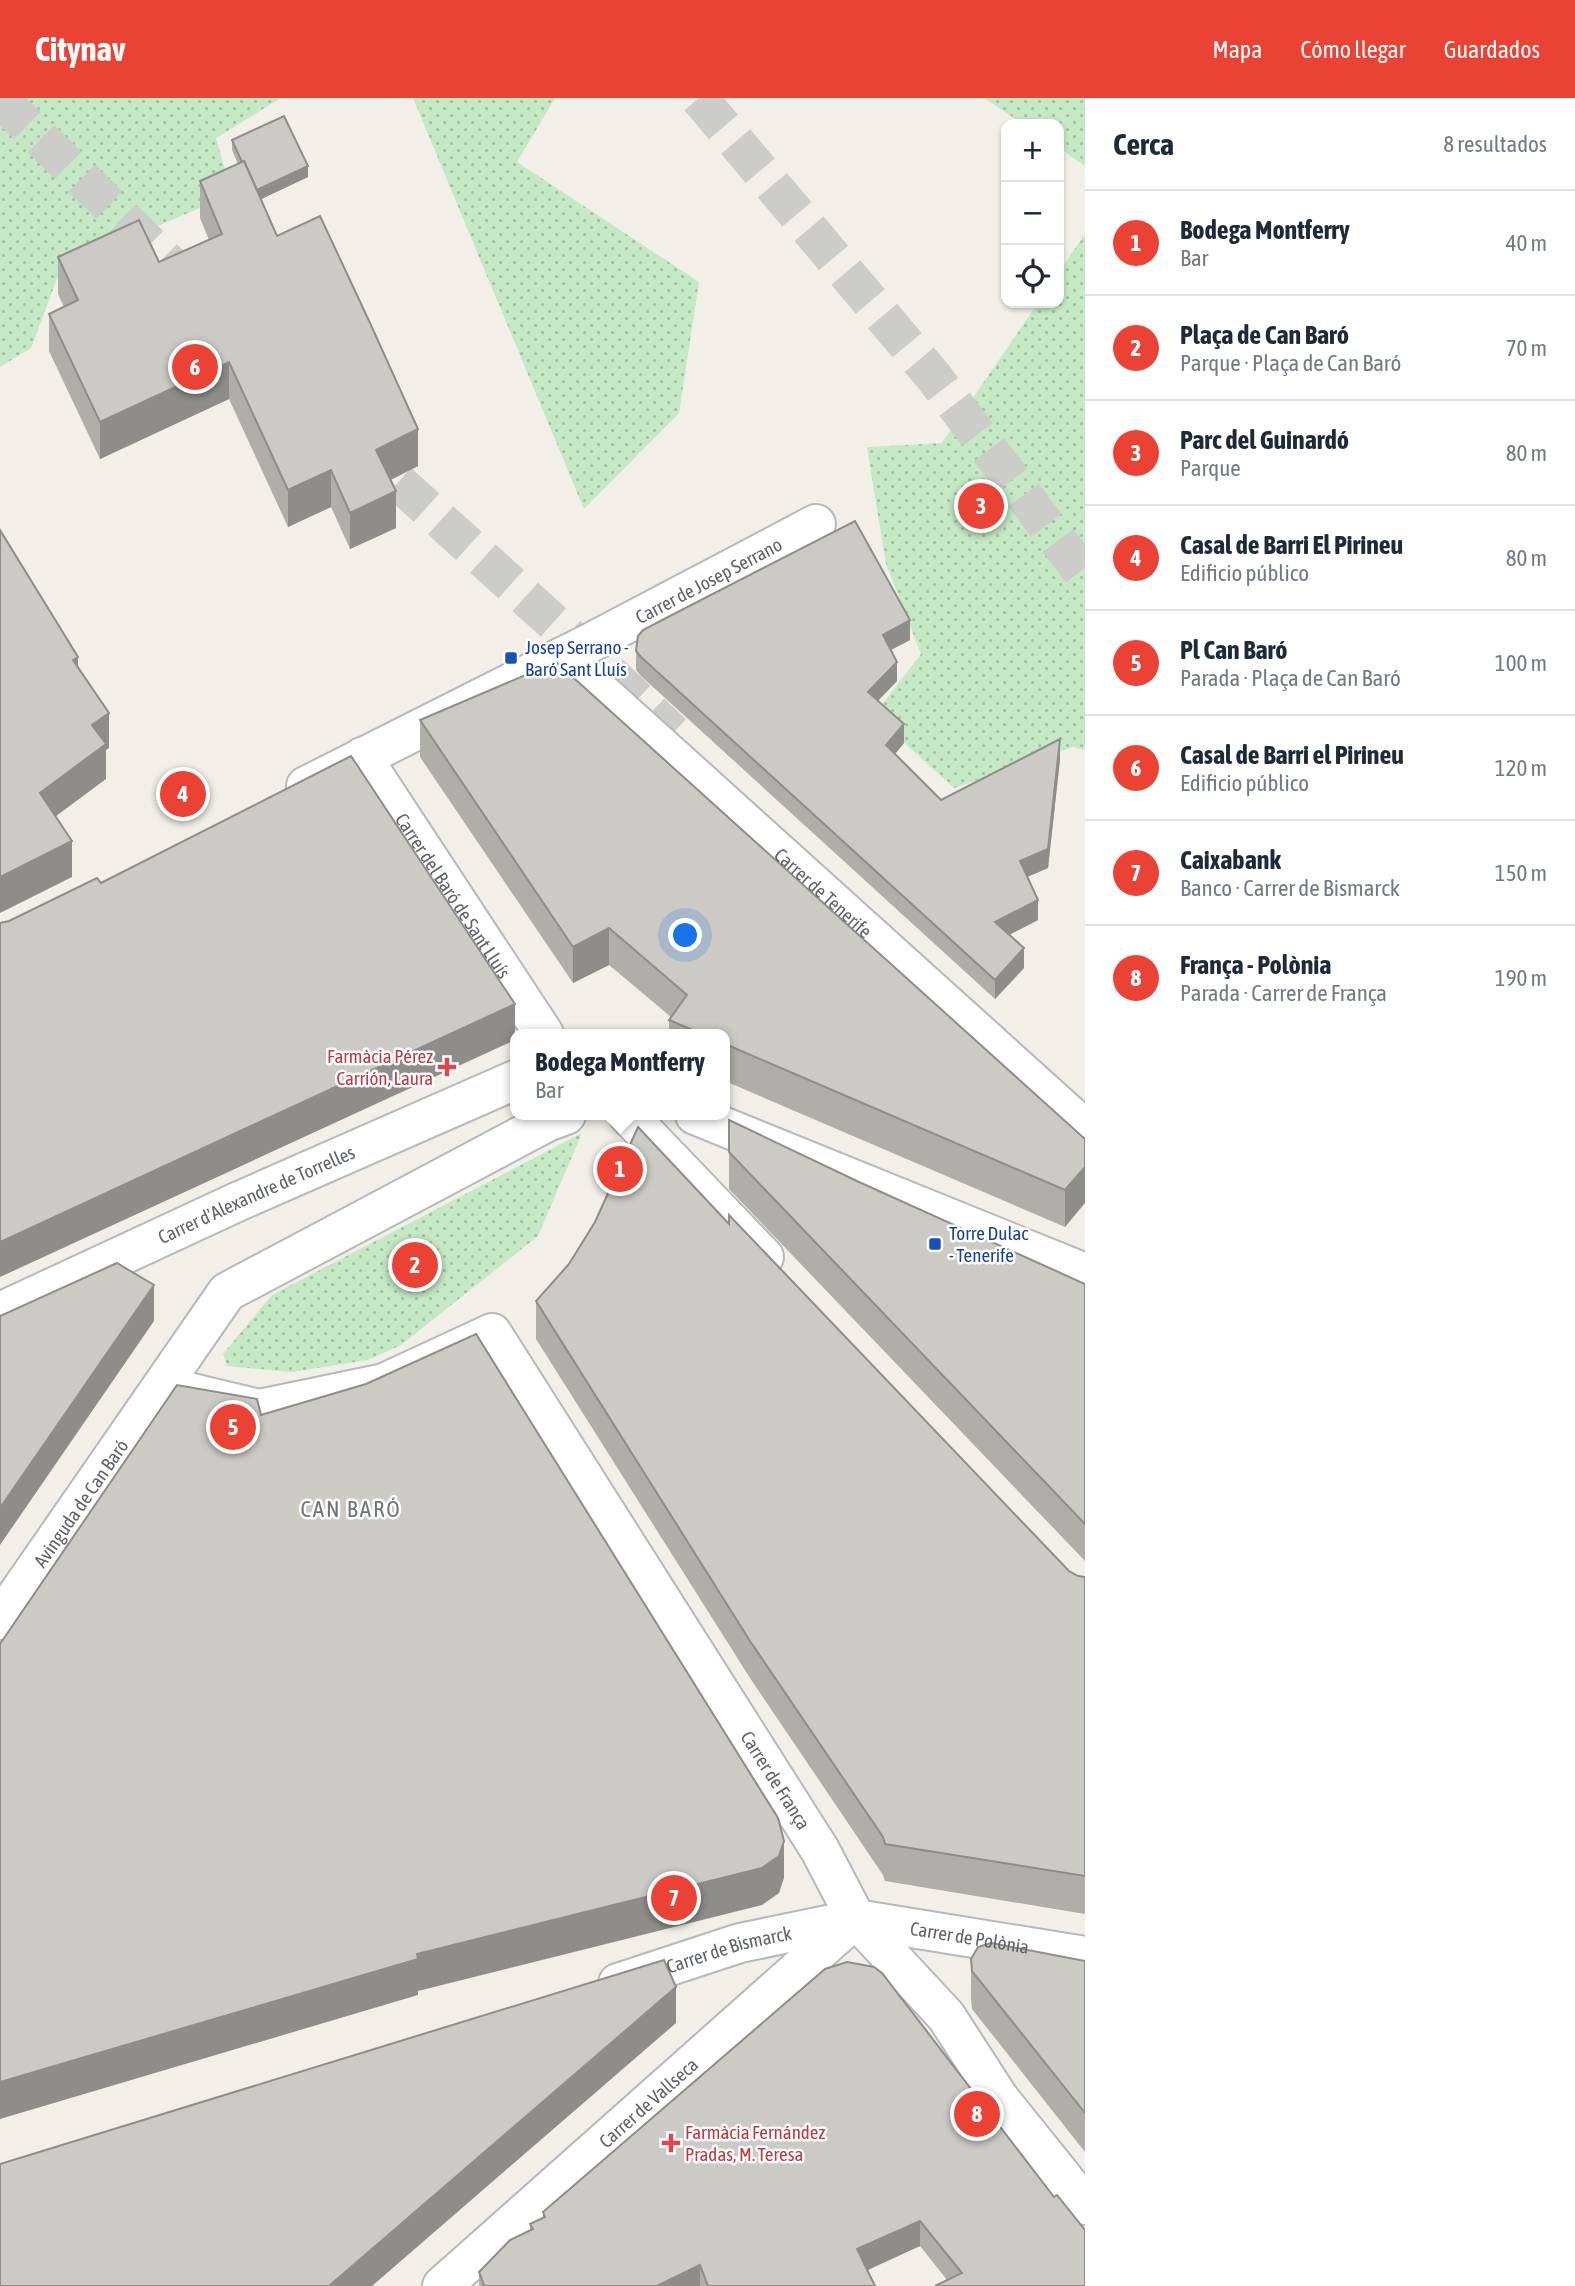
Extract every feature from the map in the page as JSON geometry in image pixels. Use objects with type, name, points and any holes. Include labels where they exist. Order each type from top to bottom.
[{"type":"street","name":"Carrer de Josep Serrano","points":[[272,803],[562,657],[816,524]]},
{"type":"street","name":"Carrer de Tenerife","points":[[562,657],[1085,1129]]},
{"type":"street","name":"Carrer del Baró de Sant Lluís","points":[[362,757],[541,1029]]},
{"type":"street","name":"Carrer d'Alexandre de Torrelles","points":[[0,1312],[237,1202],[510,1082]]},
{"type":"street","name":"Avinguda de Can Baró","points":[[0,1620],[227,1292],[552,1120]]},
{"type":"street","points":[[633,1120],[787,1281]]},
{"type":"street","points":[[707,1120],[1085,1273]]},
{"type":"street","name":"Carrer de França","points":[[163,1386],[259,1409],[384,1383],[492,1333],[820,1850],[856,1919],[946,2016],[999,2098],[1085,2205]]},
{"type":"street","name":"Carrer de Polònia","points":[[856,1919],[1085,1956]]},
{"type":"street","name":"Carrer de Bismarck","points":[[581,1995],[740,1943],[856,1919]]},
{"type":"street","name":"Carrer de Vallseca","points":[[442,2286],[856,1919]]},
{"type":"green space","points":[[0,98],[281,98],[216,138],[232,194],[61,268],[31,348],[0,367]]},
{"type":"green space","points":[[413,98],[555,98],[517,162],[699,282],[679,413],[584,509]]},
{"type":"green space","points":[[984,98],[1085,98],[1085,166],[1064,151],[1064,119],[1016,119]]},
{"type":"green space","points":[[1085,234],[1085,750],[1073,747],[954,788],[874,715],[921,654],[886,564],[867,447],[942,443],[1035,308],[1064,308],[1064,265]]},
{"type":"green space","points":[[582,1133],[538,1236],[401,1345],[368,1360],[292,1372],[227,1366],[223,1354],[272,1295]]},
{"type":"building","points":[[284,116],[308,166],[257,190],[232,140]]},
{"type":"building","points":[[244,161],[277,236],[320,216],[418,429],[376,450],[396,491],[350,513],[331,470],[288,490],[229,362],[100,422],[49,314],[78,300],[58,257],[139,220],[159,262],[222,234],[200,181]]},
{"type":"building","points":[[855,521],[910,620],[883,635],[897,662],[868,692],[904,724],[886,745],[941,800],[1060,739],[1048,849],[1020,861],[1038,900],[995,922],[1024,948],[995,980],[636,651],[638,636],[643,630]]},
{"type":"building","points":[[0,530],[78,657],[73,660],[109,713],[92,725],[106,744],[40,793],[72,841],[0,877]]},
{"type":"building","points":[[556,662],[1085,1139],[1085,1167],[1065,1190],[730,1046],[730,1029],[690,1029],[669,1020],[687,995],[609,928],[573,947],[420,720]]},
{"type":"building","points":[[351,756],[515,1004],[0,1242],[0,923],[97,878],[101,883]]},
{"type":"building","points":[[729,1120],[1085,1284],[1085,1524],[729,1152]]},
{"type":"building","points":[[638,1127],[729,1224],[729,1215],[1069,1571],[1085,1577],[1085,1876],[885,1844],[883,1837],[750,1641],[536,1301],[569,1264],[595,1222]]},
{"type":"building","points":[[117,1263],[154,1285],[0,1508],[0,1316]]},
{"type":"building","points":[[476,1334],[778,1818],[784,1841],[779,1856],[762,1868],[417,1954],[418,1959],[0,2082],[0,1644],[177,1385],[257,1399],[261,1415],[366,1384]]},
{"type":"building","points":[[991,1943],[1085,1961],[1085,2113],[972,1971],[971,1959],[978,1947]]},
{"type":"building","points":[[664,1960],[676,1987],[329,2286],[0,2286],[0,2164]]},
{"type":"building","points":[[847,1962],[874,1967],[882,1973],[1054,2197],[1057,2195],[1085,2230],[1085,2286],[935,2286],[962,2273],[920,2221],[857,2249],[875,2286],[708,2286],[700,2265],[657,2286],[483,2286],[479,2272],[510,2240],[533,2229],[530,2224],[545,2217],[543,2212],[825,1969]]},
{"type":"tunnel","points":[[699,98],[933,376],[1085,576]]},
{"type":"tunnel","points":[[0,99],[202,295]]},
{"type":"tunnel","points":[[356,444],[673,733]]},
{"type":"place","name":"Casal de Barri el Pirineu","points":[[195,367]]},
{"type":"place","name":"Parc del Guinardó","points":[[981,506]]},
{"type":"place","name":"Josep Serrano - Baró Sant Lluís","points":[[511,658]]},
{"type":"place","name":"Casal de Barri El Pirineu","points":[[183,794]]},
{"type":"place","name":"Farmàcia Pérez Carrión, Laura","points":[[447,1067]]},
{"type":"place","name":"Bodega Montferry","points":[[620,1169]]},
{"type":"place","name":"Torre Dulac - Tenerife","points":[[935,1244]]},
{"type":"place","name":"Plaça de Can Baró","points":[[415,1265]]},
{"type":"place","name":"Pl Can Baró","points":[[233,1427]]},
{"type":"place","name":"Caixabank","points":[[674,1898]]},
{"type":"place","name":"França - Polònia","points":[[977,2114]]},
{"type":"place","name":"Farmàcia Fernández Pradas, M. Teresa","points":[[671,2143]]},
{"type":"district","name":"CAN BARÓ","points":[[351,1509]]}]
